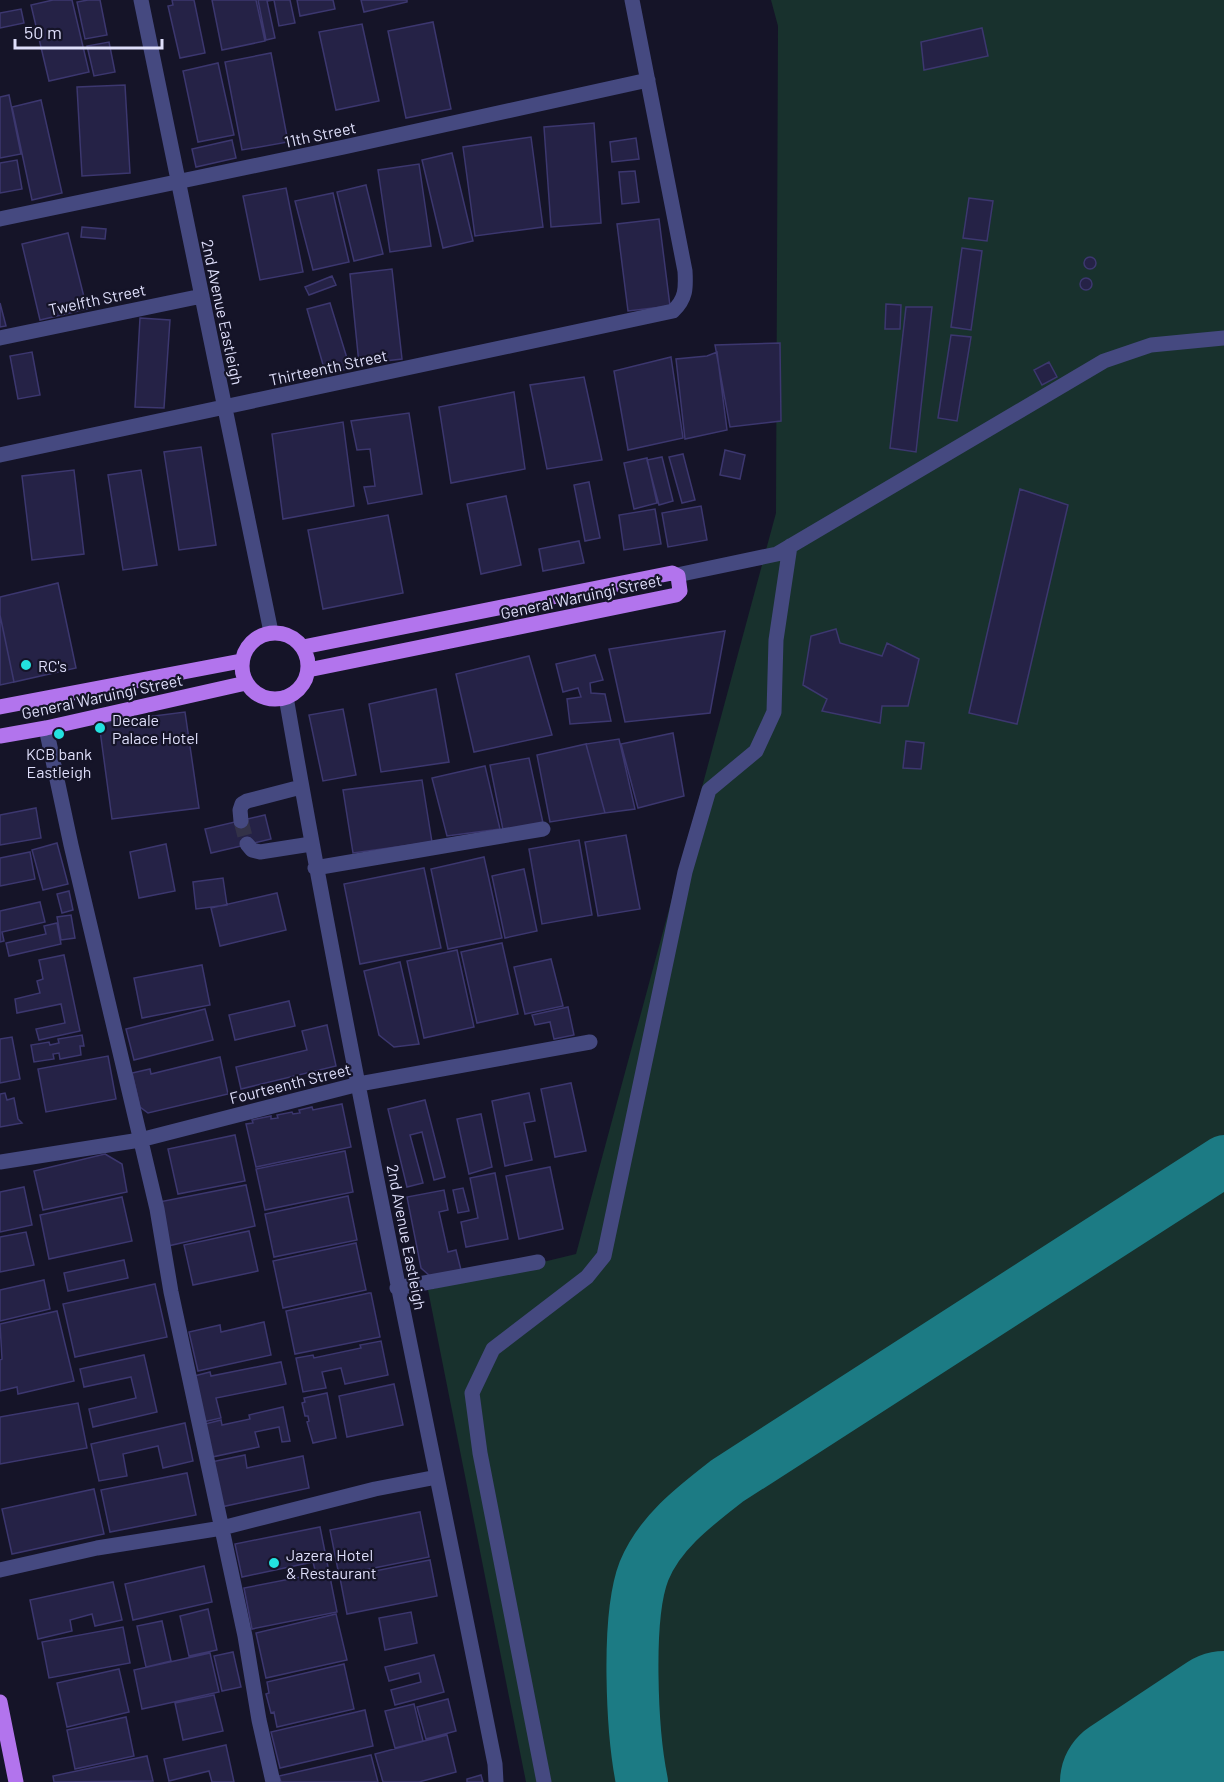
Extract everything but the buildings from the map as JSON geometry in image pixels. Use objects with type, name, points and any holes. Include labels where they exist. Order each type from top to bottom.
[{"type":"main road","name":"General Waruingi Street","points":[[303,647],[672,573],[677,575],[680,591],[676,595],[308,670]]},
{"type":"main road","points":[[271,632],[289,635],[303,647],[309,663],[301,687],[285,697],[274,699],[253,692],[242,673],[241,661],[244,651],[251,642],[260,635],[271,632]]},
{"type":"main road","name":"General Waruingi Street","points":[[0,707],[241,661]]},
{"type":"main road","name":"General Waruingi Street","points":[[0,736],[46,728],[246,683]]},
{"type":"main road","points":[[0,1702],[16,1782]]},
{"type":"street","name":"2nd Avenue Eastleigh","points":[[141,0],[271,632]]},
{"type":"street","points":[[632,0],[648,80]]},
{"type":"street","name":"11th Street","points":[[0,219],[178,183],[648,80]]},
{"type":"street","name":"Thirteenth Street","points":[[0,455],[673,311],[684,297],[686,271],[648,80]]},
{"type":"street","name":"Twelfth Street","points":[[0,338],[201,296]]},
{"type":"street","points":[[677,575],[777,554],[1104,361],[1151,345],[1224,338]]},
{"type":"street","points":[[544,1782],[480,1453],[472,1393],[493,1349],[587,1277],[604,1256],[685,872],[709,790],[756,751],[774,712],[776,640],[790,546]]},
{"type":"street","name":"2nd Avenue Eastleigh","points":[[285,697],[315,868],[397,1288],[495,1764],[496,1782]]},
{"type":"street","points":[[46,728],[71,845],[157,1209],[171,1292],[222,1528],[273,1782]]},
{"type":"street","points":[[241,821],[242,804],[301,787]]},
{"type":"street","points":[[315,868],[543,829]]},
{"type":"street","points":[[248,844],[252,850],[260,852],[311,844]]},
{"type":"street","name":"Fourteenth Street","points":[[0,1162],[141,1140],[359,1084],[590,1042]]},
{"type":"street","points":[[397,1288],[538,1262]]},
{"type":"street","points":[[0,1570],[97,1548],[222,1528],[375,1489],[437,1477]]},
{"type":"green space","points":[[771,0],[1224,0],[1224,1782],[526,1782],[428,1290],[576,1254],[776,513],[778,26]]},
{"type":"taxiway","points":[[642,1782],[638,1761],[632,1675],[638,1591],[651,1557],[679,1521],[727,1481],[1224,1161]]},
{"type":"runway","points":[[1126,1782],[1224,1717]]},
{"type":"tunnel","points":[[241,821],[247,844]]},
{"type":"place","name":"RC's","points":[[26,665]]},
{"type":"place","name":"Decale Palace Hotel","points":[[100,728]]},
{"type":"place","name":"KCB bank Eastleigh","points":[[59,734]]},
{"type":"place","name":"Jazera Hotel & Restaurant","points":[[274,1563]]}]
